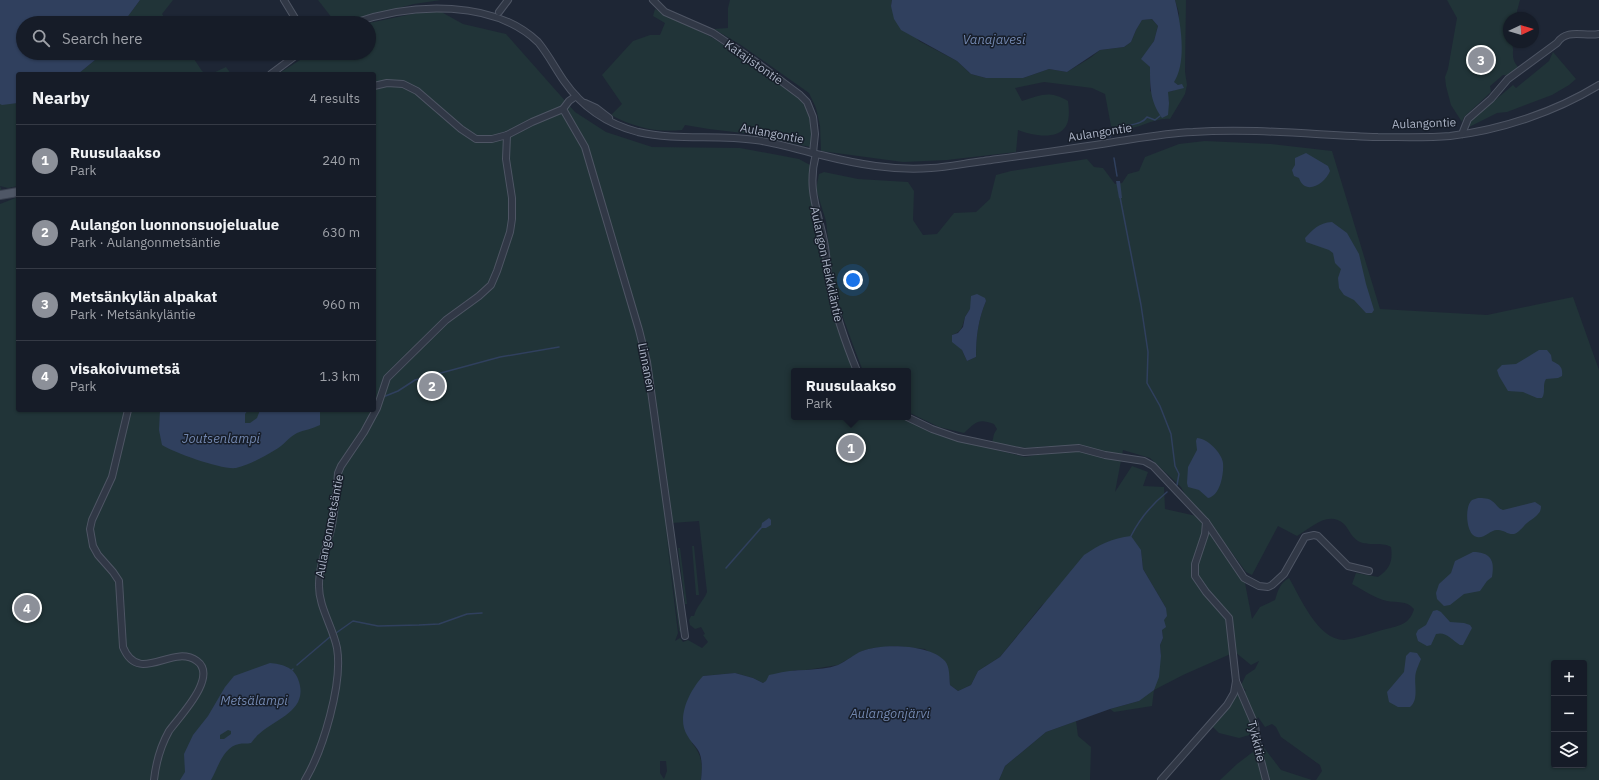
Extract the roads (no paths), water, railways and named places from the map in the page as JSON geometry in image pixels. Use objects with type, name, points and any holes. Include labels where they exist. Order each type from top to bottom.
[{"type":"main road","points":[[0,195],[16,192]]},
{"type":"street","points":[[284,0],[294,16]]},
{"type":"street","points":[[499,12],[508,0]]},
{"type":"street","name":"Katajistontie","points":[[653,0],[665,12],[713,33],[753,60],[800,95],[807,102],[814,117],[814,153]]},
{"type":"street","name":"Aulangontie","points":[[376,17],[393,12],[442,4],[468,5],[499,12],[524,27],[537,41],[562,78],[582,102],[596,108],[615,124],[656,135],[736,138],[772,143],[868,165],[890,168],[934,168],[1191,132],[1264,131],[1405,137],[1462,134],[1477,132],[1520,120],[1587,92],[1599,85]]},
{"type":"street","points":[[1462,134],[1468,119],[1491,98],[1508,79],[1557,42],[1561,36],[1568,34],[1599,34]]},
{"type":"street","points":[[273,72],[289,60]]},
{"type":"street","points":[[376,86],[387,83],[403,84],[416,91],[476,140],[492,139],[507,135],[572,104],[576,96]]},
{"type":"street","name":"Aulangontie","points":[[1587,92],[1599,89]]},
{"type":"street","name":"Linnanen","points":[[564,108],[585,147],[647,362],[685,636]]},
{"type":"street","name":"Aulangonmetsäntie","points":[[376,410],[387,378],[446,320],[479,296],[491,285],[510,232],[512,219],[512,198],[506,160],[507,135]]},
{"type":"street","name":"Aulangon Heikkiläntie","points":[[814,153],[813,195],[824,241],[826,269],[834,305],[856,368]]},
{"type":"street","points":[[128,412],[112,477],[90,524],[92,546],[119,581],[122,641],[127,656],[133,662],[144,664],[175,657],[185,657],[197,661],[200,664],[204,678],[198,691],[170,731],[160,749],[156,763],[154,780]]},
{"type":"street","name":"Aulangonmetsäntie","points":[[305,780],[314,762],[328,724],[335,693],[338,665],[337,650],[318,585],[332,525],[338,473],[375,412]]},
{"type":"street","points":[[911,419],[932,429],[958,438],[1024,452],[1079,448],[1105,455],[1144,461],[1153,466],[1206,522],[1244,578],[1259,586],[1268,587],[1284,574],[1299,546],[1308,535],[1318,536],[1348,566],[1369,571]]},
{"type":"street","points":[[1161,780],[1227,705],[1234,693],[1236,681],[1229,618],[1206,592],[1195,576],[1195,564],[1205,534],[1206,522]]},
{"type":"street","name":"Tykkitie","points":[[1236,681],[1255,725],[1258,749],[1266,780]]},
{"type":"water","points":[[0,0],[140,0],[128,16],[16,16],[16,60],[95,60],[80,72],[16,72],[16,103],[0,104]]},
{"type":"water","name":"Vanajavesi","points":[[892,0],[1175,0],[1181,31],[1182,53],[1178,74],[1174,82],[1178,85],[1182,84],[1184,88],[1168,92],[1168,115],[1162,118],[1153,100],[1150,81],[1150,67],[1141,59],[1154,41],[1158,26],[1152,19],[1142,20],[1131,42],[1124,47],[1100,50],[1067,72],[1049,69],[1023,78],[986,78],[971,74],[957,61],[901,30],[894,19],[891,6]]},
{"type":"water","points":[[1306,153],[1328,166],[1330,171],[1320,184],[1310,187],[1306,186],[1299,178],[1294,176],[1292,170],[1295,165],[1295,158]]},
{"type":"water","points":[[1116,181],[1120,181],[1122,198],[1119,198]]},
{"type":"water","points":[[1332,222],[1347,233],[1359,254],[1374,310],[1372,313],[1366,313],[1354,300],[1344,295],[1339,288],[1338,278],[1341,269],[1335,263],[1333,253],[1329,250],[1306,242],[1305,238],[1317,227]]},
{"type":"water","points":[[977,294],[985,298],[986,301],[978,329],[976,357],[967,361],[962,350],[952,342],[952,335],[958,333],[963,327],[965,317],[970,309],[971,296]]},
{"type":"water","points":[[1539,350],[1547,350],[1551,355],[1552,361],[1561,368],[1562,376],[1558,378],[1546,379],[1542,398],[1537,398],[1523,392],[1508,391],[1497,370],[1502,365],[1516,364]]},
{"type":"water","name":"Joutsenlampi","points":[[160,412],[246,412],[245,414],[245,423],[250,423],[257,418],[259,412],[320,412],[320,425],[297,433],[278,448],[261,458],[236,468],[229,468],[199,460],[162,445],[159,430]]},
{"type":"water","points":[[1197,438],[1205,440],[1209,443],[1220,455],[1223,463],[1223,473],[1218,489],[1216,493],[1208,498],[1199,490],[1188,487],[1187,483],[1188,467],[1197,450]]},
{"type":"water","points":[[1478,498],[1489,499],[1503,510],[1535,502],[1541,506],[1541,509],[1536,516],[1515,533],[1512,534],[1501,530],[1494,530],[1482,537],[1477,537],[1470,532],[1467,514],[1469,503]]},
{"type":"water","points":[[769,518],[771,520],[771,525],[766,528],[761,528],[762,523]]},
{"type":"water","name":"Aulangonjärvi","points":[[1131,536],[1141,550],[1143,569],[1166,608],[1167,616],[1164,620],[1166,627],[1162,630],[1163,638],[1160,645],[1161,656],[1159,677],[1154,690],[1139,701],[1110,709],[1046,732],[1005,766],[999,780],[701,780],[701,757],[698,750],[687,735],[683,720],[689,696],[703,676],[735,673],[753,678],[763,683],[769,675],[782,672],[831,667],[838,665],[859,652],[871,648],[893,646],[917,648],[938,655],[947,663],[950,685],[958,691],[971,685],[978,671],[1000,657],[1084,555],[1106,542]]},
{"type":"water","points":[[1473,552],[1479,552],[1490,558],[1493,566],[1492,577],[1480,591],[1464,594],[1450,605],[1444,606],[1437,599],[1436,593],[1439,584],[1451,573],[1455,561]]},
{"type":"water","points":[[1437,610],[1441,612],[1450,622],[1470,625],[1472,628],[1463,645],[1460,645],[1449,636],[1440,633],[1436,634],[1431,645],[1427,646],[1418,641],[1416,634],[1418,630],[1426,625],[1433,611]]},
{"type":"water","points":[[1410,652],[1417,653],[1421,659],[1415,676],[1415,700],[1410,707],[1398,707],[1389,702],[1387,692],[1404,672],[1406,656]]},
{"type":"water","name":"Metsälampi","points":[[270,663],[283,665],[296,675],[301,690],[300,698],[296,706],[290,712],[266,728],[251,743],[239,744],[229,749],[211,780],[180,780],[185,772],[184,754],[193,735],[208,716],[225,687],[234,676]],"holes":[[[228,730],[231,731],[231,734],[224,739],[220,739],[220,735]]]},
{"type":"waterway","points":[[1110,137],[1113,132],[1118,129],[1139,123],[1147,117],[1155,120],[1160,116]]},
{"type":"waterway","points":[[1114,158],[1117,176]]},
{"type":"waterway","points":[[1120,197],[1141,305],[1148,352],[1147,383],[1160,406],[1171,434],[1175,466],[1179,474],[1177,485]]},
{"type":"waterway","points":[[383,397],[398,391],[415,380],[500,357],[559,347]]},
{"type":"waterway","points":[[1131,536],[1146,512],[1167,492]]},
{"type":"waterway","points":[[726,568],[761,528]]},
{"type":"waterway","points":[[336,633],[353,621],[378,626],[439,624],[467,614],[482,613]]},
{"type":"waterway","points":[[297,665],[331,636]]},
{"type":"place","name":"Metsänkylän alpakat","points":[[1481,60]]},
{"type":"place","name":"Aulangon luonnonsuojelualue","points":[[432,386]]},
{"type":"place","name":"Ruusulaakso","points":[[851,448]]},
{"type":"place","name":"visakoivumetsä","points":[[27,608]]}]
